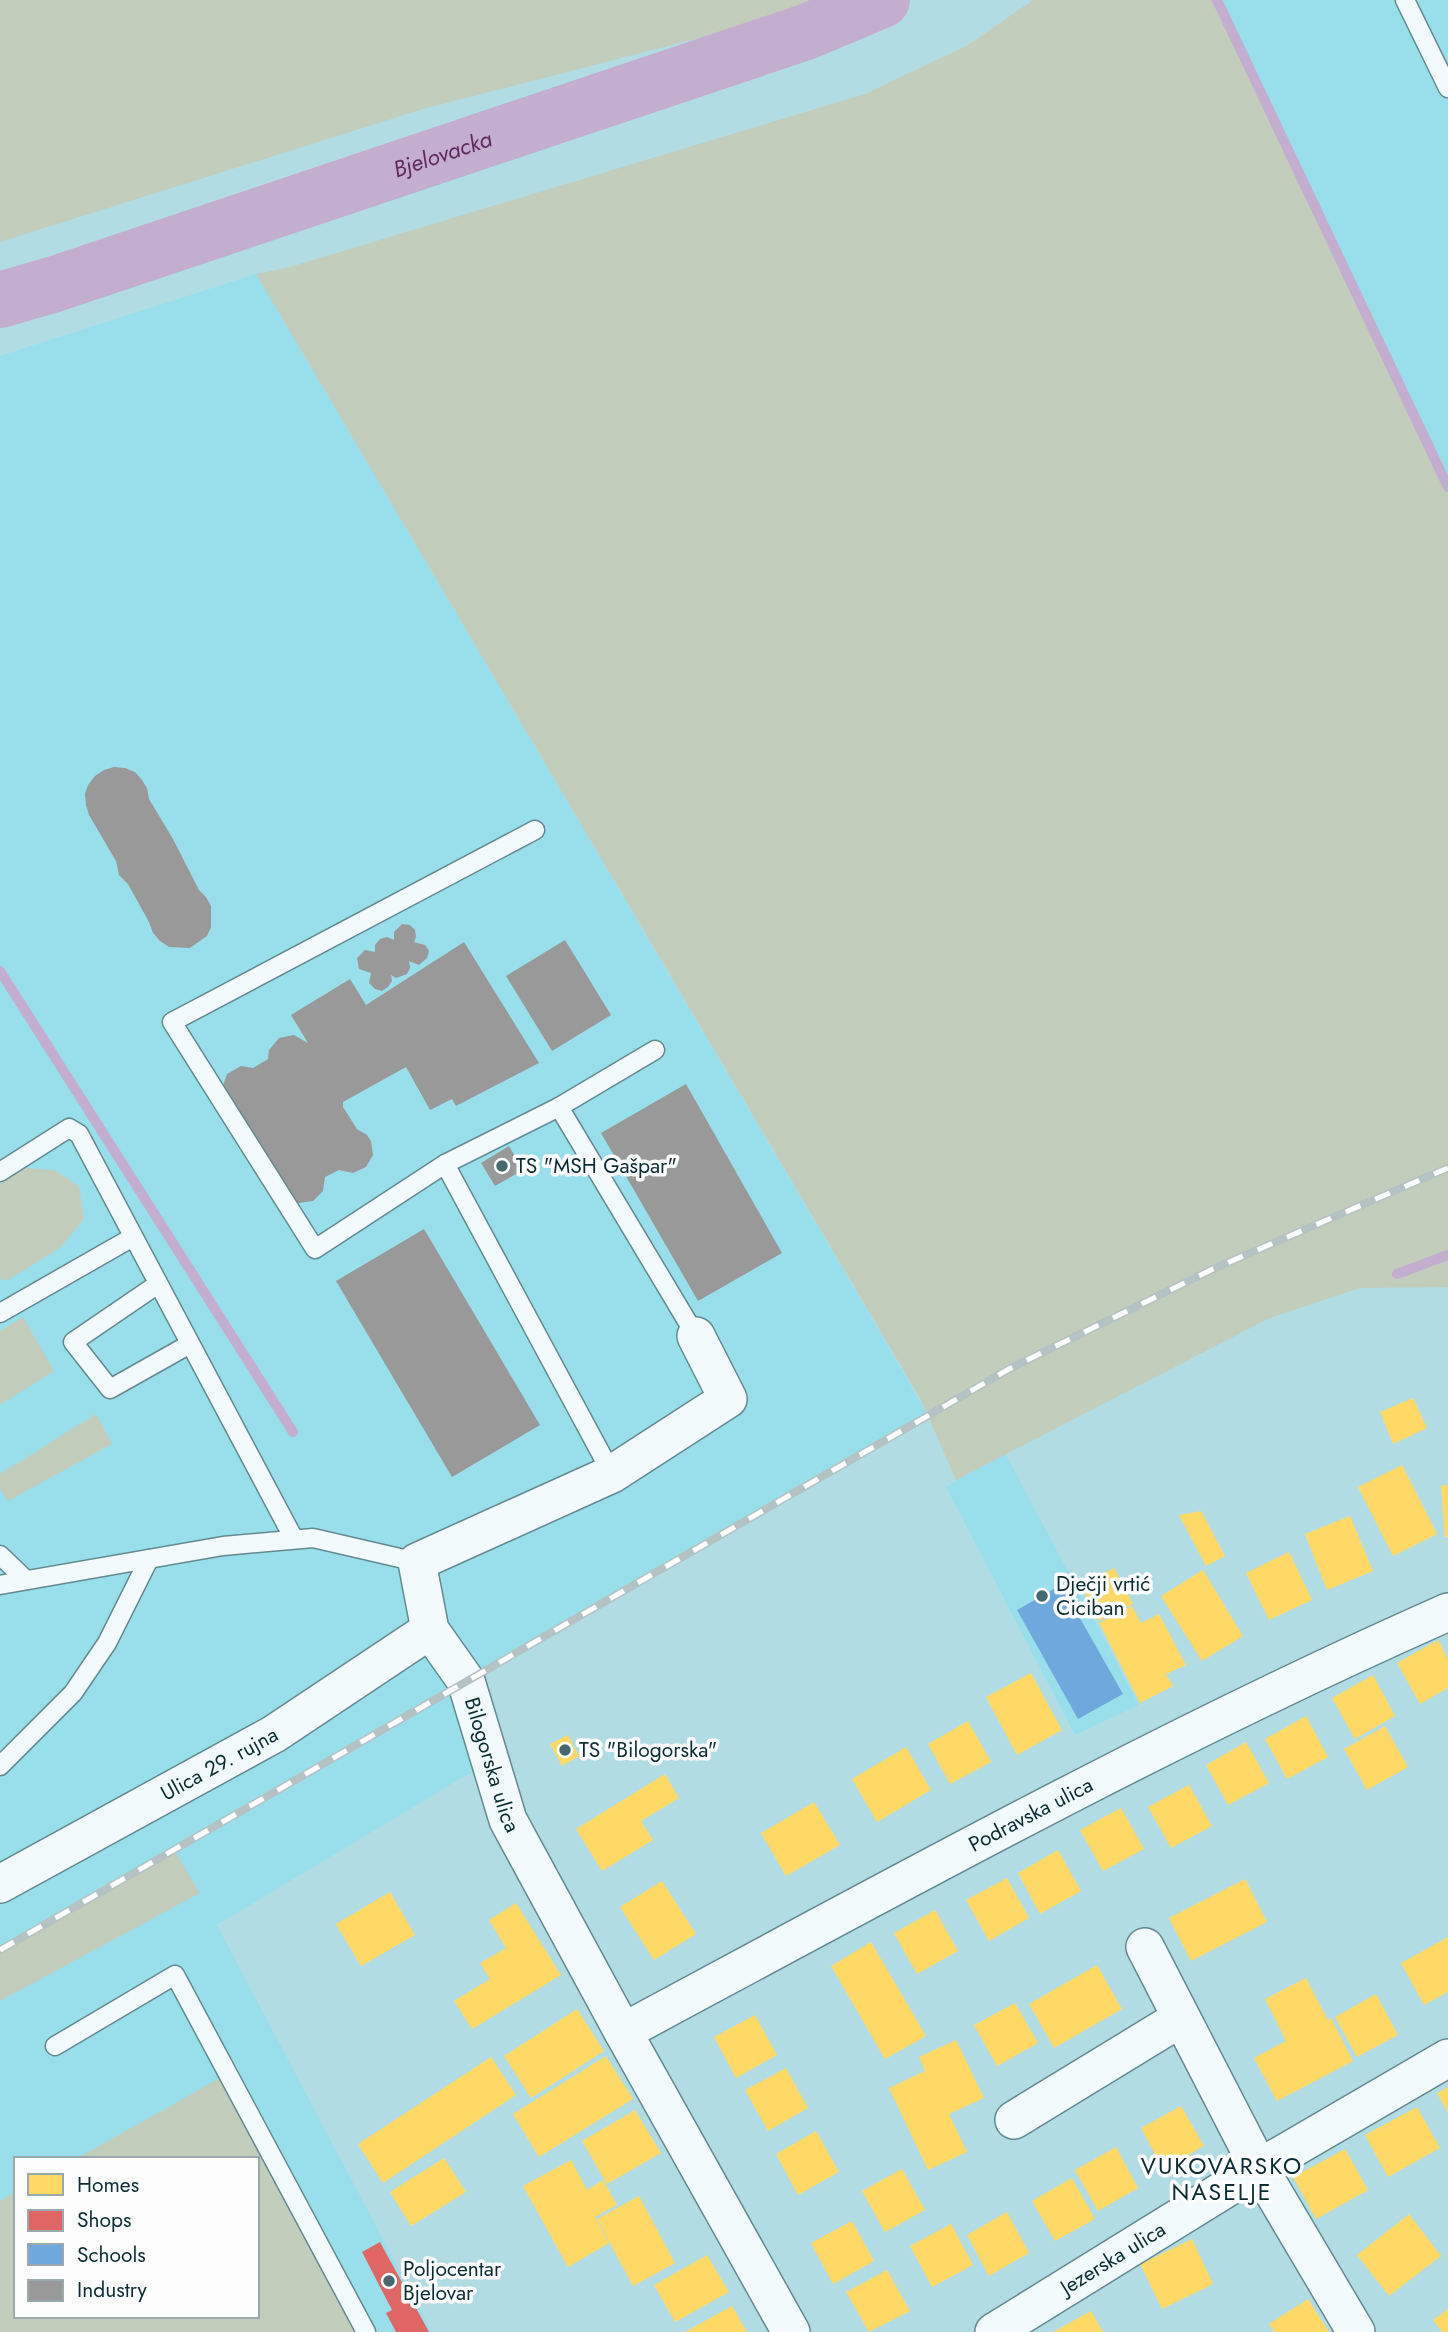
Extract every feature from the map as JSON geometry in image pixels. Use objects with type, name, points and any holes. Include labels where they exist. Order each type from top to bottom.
[{"type":"street","points":[[417,1562],[612,1474],[728,1399],[696,1336]]},
{"type":"street","name":"Bilogorska ulica","points":[[417,1562],[430,1630],[466,1681],[508,1819],[623,2032],[791,2332]]},
{"type":"street","name":"Podravska ulica","points":[[623,2032],[1067,1794],[1323,1667],[1448,1612]]},
{"type":"street","name":"Ulica 29. rujna","points":[[0,1884],[274,1734],[430,1630]]},
{"type":"street","points":[[1145,1947],[1259,2168],[1356,2332]]},
{"type":"street","points":[[1014,2120],[1181,2018]]},
{"type":"street","name":"Jezerska ulica","points":[[994,2332],[1259,2168],[1448,2058]]},
{"type":"lane","points":[[1405,0],[1448,88]]},
{"type":"lane","points":[[535,830],[172,1022],[315,1249],[446,1164],[559,1107],[655,1050]]},
{"type":"lane","points":[[559,1107],[696,1336]]},
{"type":"lane","points":[[0,1172],[69,1128],[79,1134],[293,1539]]},
{"type":"lane","points":[[446,1164],[612,1474]]},
{"type":"lane","points":[[0,1314],[133,1237]]},
{"type":"lane","points":[[158,1284],[73,1342],[110,1389],[190,1344]]},
{"type":"lane","points":[[0,1585],[222,1546],[293,1539],[313,1538],[417,1562]]},
{"type":"lane","points":[[0,1555],[26,1580]]},
{"type":"lane","points":[[0,1766],[73,1693],[107,1643],[149,1559]]},
{"type":"lane","points":[[55,2046],[175,1975],[366,2332]]},
{"type":"shaded area","points":[[1217,0],[1448,0],[1448,487]]},
{"type":"shaded area","points":[[256,274],[928,1416],[466,1681],[490,1761],[217,1925],[432,2332],[0,2332],[0,356]]},
{"type":"shaded area","name":"Dječji vrtić Ciciban","points":[[1004,1451],[1139,1705],[1075,1735],[946,1487]]},
{"type":"green space","points":[[0,0],[847,0],[423,109],[0,242]]},
{"type":"green space","points":[[1033,0],[1217,0],[1448,487],[1448,1287],[1360,1288],[1270,1318],[956,1480],[921,1400],[256,274],[290,267],[865,94],[968,45]]},
{"type":"green space","points":[[24,1168],[54,1170],[79,1186],[84,1219],[60,1248],[8,1280],[0,1279],[0,1184]]},
{"type":"green space","points":[[23,1317],[54,1371],[0,1405],[0,1331]]},
{"type":"green space","points":[[96,1414],[112,1444],[8,1501],[0,1489],[0,1474]]},
{"type":"green space","points":[[174,1850],[200,1893],[0,2001],[0,1947]]},
{"type":"green space","points":[[227,2074],[366,2332],[0,2332],[0,2201],[14,2193],[14,2318],[259,2318],[259,2157],[80,2157]]},
{"type":"building: Homes","points":[[1413,1398],[1427,1428],[1393,1444],[1380,1412]]},
{"type":"building: Homes","points":[[1402,1465],[1437,1534],[1393,1556],[1358,1487]]},
{"type":"building: Homes","points":[[1441,1485],[1448,1485],[1448,1537],[1445,1537]]},
{"type":"building: Homes","points":[[1201,1511],[1225,1556],[1206,1566],[1179,1515]]},
{"type":"building: Homes","points":[[1350,1516],[1373,1571],[1327,1590],[1305,1534]]},
{"type":"building: Homes","points":[[1289,1552],[1312,1600],[1269,1620],[1246,1573]]},
{"type":"building: Homes","points":[[1114,1568],[1133,1604],[1099,1621],[1081,1585]]},
{"type":"building: Homes","points":[[1203,1570],[1243,1636],[1202,1661],[1161,1596]]},
{"type":"building: Homes","points":[[1132,1606],[1141,1623],[1159,1614],[1186,1665],[1166,1674],[1173,1686],[1140,1703],[1099,1623]]},
{"type":"building: Homes","points":[[1438,1640],[1448,1659],[1448,1688],[1420,1704],[1397,1663]]},
{"type":"building: Homes","points":[[1031,1673],[1062,1730],[1017,1755],[986,1697]]},
{"type":"building: Homes","points":[[1373,1675],[1395,1716],[1355,1739],[1332,1698]]},
{"type":"building: Homes","points":[[1306,1716],[1328,1757],[1287,1779],[1265,1739]]},
{"type":"building: Homes","points":[[968,1721],[991,1762],[950,1784],[928,1744]]},
{"type":"building: Homes","points":[[1385,1726],[1408,1767],[1367,1790],[1344,1749]]},
{"type":"building: Homes","name":"TS \"Bilogorska\"","points":[[568,1735],[579,1756],[562,1766],[550,1744]]},
{"type":"building: Homes","points":[[1246,1742],[1269,1783],[1228,1805],[1206,1765]]},
{"type":"building: Homes","points":[[906,1747],[931,1790],[877,1822],[852,1779]]},
{"type":"building: Homes","points":[[665,1774],[679,1798],[641,1821],[653,1840],[602,1871],[576,1829]]},
{"type":"building: Homes","points":[[1189,1785],[1212,1826],[1171,1848],[1148,1807]]},
{"type":"building: Homes","points":[[814,1802],[840,1845],[786,1876],[761,1833]]},
{"type":"building: Homes","points":[[1121,1808],[1144,1849],[1103,1871],[1080,1830]]},
{"type":"building: Homes","points":[[1058,1850],[1081,1891],[1040,1914],[1018,1873]]},
{"type":"building: Homes","points":[[1007,1878],[1029,1918],[989,1941],[966,1900]]},
{"type":"building: Homes","points":[[1245,1879],[1267,1922],[1191,1961],[1169,1918]]},
{"type":"building: Homes","points":[[662,1881],[696,1934],[654,1960],[620,1907]]},
{"type":"building: Homes","points":[[390,1892],[415,1935],[361,1966],[336,1924]]},
{"type":"building: Homes","points":[[516,1903],[561,1975],[472,2029],[454,2001],[490,1979],[480,1963],[506,1948],[489,1920]]},
{"type":"building: Homes","points":[[935,1910],[958,1951],[917,1974],[894,1933]]},
{"type":"building: Homes","points":[[1448,1937],[1448,1992],[1424,2005],[1401,1963]]},
{"type":"building: Homes","points":[[871,1942],[926,2036],[885,2059],[831,1966]]},
{"type":"building: Homes","points":[[1097,1965],[1122,2009],[1054,2048],[1029,2004]]},
{"type":"building: Homes","points":[[1306,1978],[1353,2061],[1277,2101],[1254,2058],[1286,2041],[1265,1999]]},
{"type":"building: Homes","points":[[1376,1994],[1398,2035],[1357,2057],[1335,2017]]},
{"type":"building: Homes","points":[[1015,2003],[1038,2043],[997,2066],[974,2025]]},
{"type":"building: Homes","points":[[577,2009],[604,2051],[531,2098],[504,2056]]},
{"type":"building: Homes","points":[[755,2015],[777,2055],[736,2078],[714,2037]]},
{"type":"building: Homes","points":[[956,2040],[984,2098],[949,2114],[967,2152],[928,2170],[889,2088],[925,2071],[919,2057]]},
{"type":"building: Homes","points":[[606,2056],[633,2099],[539,2157],[513,2114]]},
{"type":"building: Homes","points":[[491,2057],[516,2095],[383,2183],[358,2144]]},
{"type":"building: Homes","points":[[786,2068],[808,2108],[768,2131],[745,2090]]},
{"type":"building: Homes","points":[[1448,2087],[1448,2113],[1437,2093]]},
{"type":"building: Homes","points":[[1181,2106],[1204,2146],[1163,2169],[1141,2128]]},
{"type":"building: Homes","points":[[1417,2107],[1440,2148],[1388,2177],[1365,2135]]},
{"type":"building: Homes","points":[[635,2110],[661,2153],[607,2184],[582,2141]]},
{"type":"building: Homes","points":[[816,2131],[839,2172],[798,2195],[776,2154]]},
{"type":"building: Homes","points":[[1116,2147],[1138,2188],[1098,2211],[1075,2170]]},
{"type":"building: Homes","points":[[1345,2149],[1368,2190],[1316,2219],[1293,2177]]},
{"type":"building: Homes","points":[[444,2158],[466,2192],[411,2226],[390,2192]]},
{"type":"building: Homes","points":[[571,2160],[587,2190],[603,2180],[617,2205],[595,2217],[609,2243],[568,2267],[523,2186]]},
{"type":"building: Homes","points":[[902,2169],[925,2210],[885,2232],[862,2191]]},
{"type":"building: Homes","points":[[1072,2178],[1095,2219],[1055,2241],[1032,2201]]},
{"type":"building: Homes","points":[[639,2196],[675,2263],[633,2286],[597,2219]]},
{"type":"building: Homes","points":[[1007,2212],[1029,2253],[989,2276],[967,2235]]},
{"type":"building: Homes","points":[[1409,2214],[1441,2256],[1389,2296],[1357,2255]]},
{"type":"building: Homes","points":[[852,2221],[874,2261],[833,2284],[811,2243]]},
{"type":"building: Homes","points":[[951,2224],[973,2265],[932,2287],[910,2246]]},
{"type":"building: Homes","points":[[1192,2239],[1213,2284],[1162,2309],[1140,2264]]},
{"type":"building: Homes","points":[[707,2255],[729,2292],[675,2322],[654,2285]]},
{"type":"building: Homes","points":[[887,2270],[910,2311],[869,2332],[846,2292]]},
{"type":"building: Homes","points":[[1308,2299],[1329,2332],[1274,2332],[1269,2324]]},
{"type":"building: Homes","points":[[732,2306],[747,2332],[685,2332]]},
{"type":"building: Homes","points":[[1448,2309],[1448,2332],[1442,2332],[1433,2320]]},
{"type":"building: Homes","points":[[1091,2311],[1103,2332],[1053,2332]]},
{"type":"building: Shops","name":"Poljocentar Bjelovar","points":[[380,2242],[429,2332],[396,2332],[386,2313],[392,2310],[362,2252]]},
{"type":"building: Schools","points":[[1061,1585],[1123,1694],[1078,1719],[1017,1610]]},
{"type":"building: Industry","points":[[114,767],[135,772],[142,780],[149,799],[199,890],[211,906],[211,927],[207,936],[190,948],[169,947],[153,933],[128,884],[119,875],[116,861],[89,815],[85,794],[88,785],[95,776]]},
{"type":"building: Industry","points":[[402,924],[410,925],[415,930],[414,942],[425,945],[429,951],[427,958],[419,965],[409,961],[407,974],[396,978],[391,975],[392,981],[388,987],[382,991],[375,989],[369,983],[371,973],[359,969],[357,958],[365,950],[375,952],[375,945],[380,939],[387,937],[394,940],[394,932]]},
{"type":"building: Industry","points":[[565,940],[611,1015],[552,1051],[506,976]]},
{"type":"building: Industry","points":[[464,942],[539,1063],[456,1106],[452,1099],[430,1110],[406,1067],[343,1102],[343,1107],[357,1129],[371,1141],[373,1155],[366,1167],[353,1173],[339,1170],[325,1177],[323,1191],[313,1201],[299,1203],[292,1200],[222,1089],[227,1074],[241,1066],[253,1068],[268,1059],[269,1050],[279,1038],[294,1035],[308,1043],[291,1015],[350,979],[366,1005]]},
{"type":"building: Industry","points":[[686,1084],[782,1253],[698,1301],[601,1133]]},
{"type":"building: Industry","name":"TS \"MSH Gašpar\"","points":[[509,1146],[523,1170],[495,1186],[481,1163]]},
{"type":"building: Industry","points":[[424,1229],[540,1425],[452,1477],[336,1281]]},
{"type":"waterway","name":"Bjelovacka","points":[[0,300],[55,284],[806,32],[882,0]]},
{"type":"waterway","points":[[1217,0],[1448,487]]},
{"type":"waterway","points":[[0,971],[293,1432]]},
{"type":"waterway","points":[[1397,1274],[1448,1255]]},
{"type":"railway","points":[[0,1950],[1009,1369],[1213,1269],[1448,1168]]},
{"type":"place","name":"TS \"MSH Gašpar\"","points":[[502,1166]]},
{"type":"place","name":"Dječji vrtić Ciciban","points":[[1042,1596]]},
{"type":"place","name":"TS \"Bilogorska\"","points":[[565,1750]]},
{"type":"place","name":"Poljocentar Bjelovar","points":[[389,2281]]},
{"type":"district","name":"VUKOVARSKO NASELJE","points":[[1222,2179]]}]
